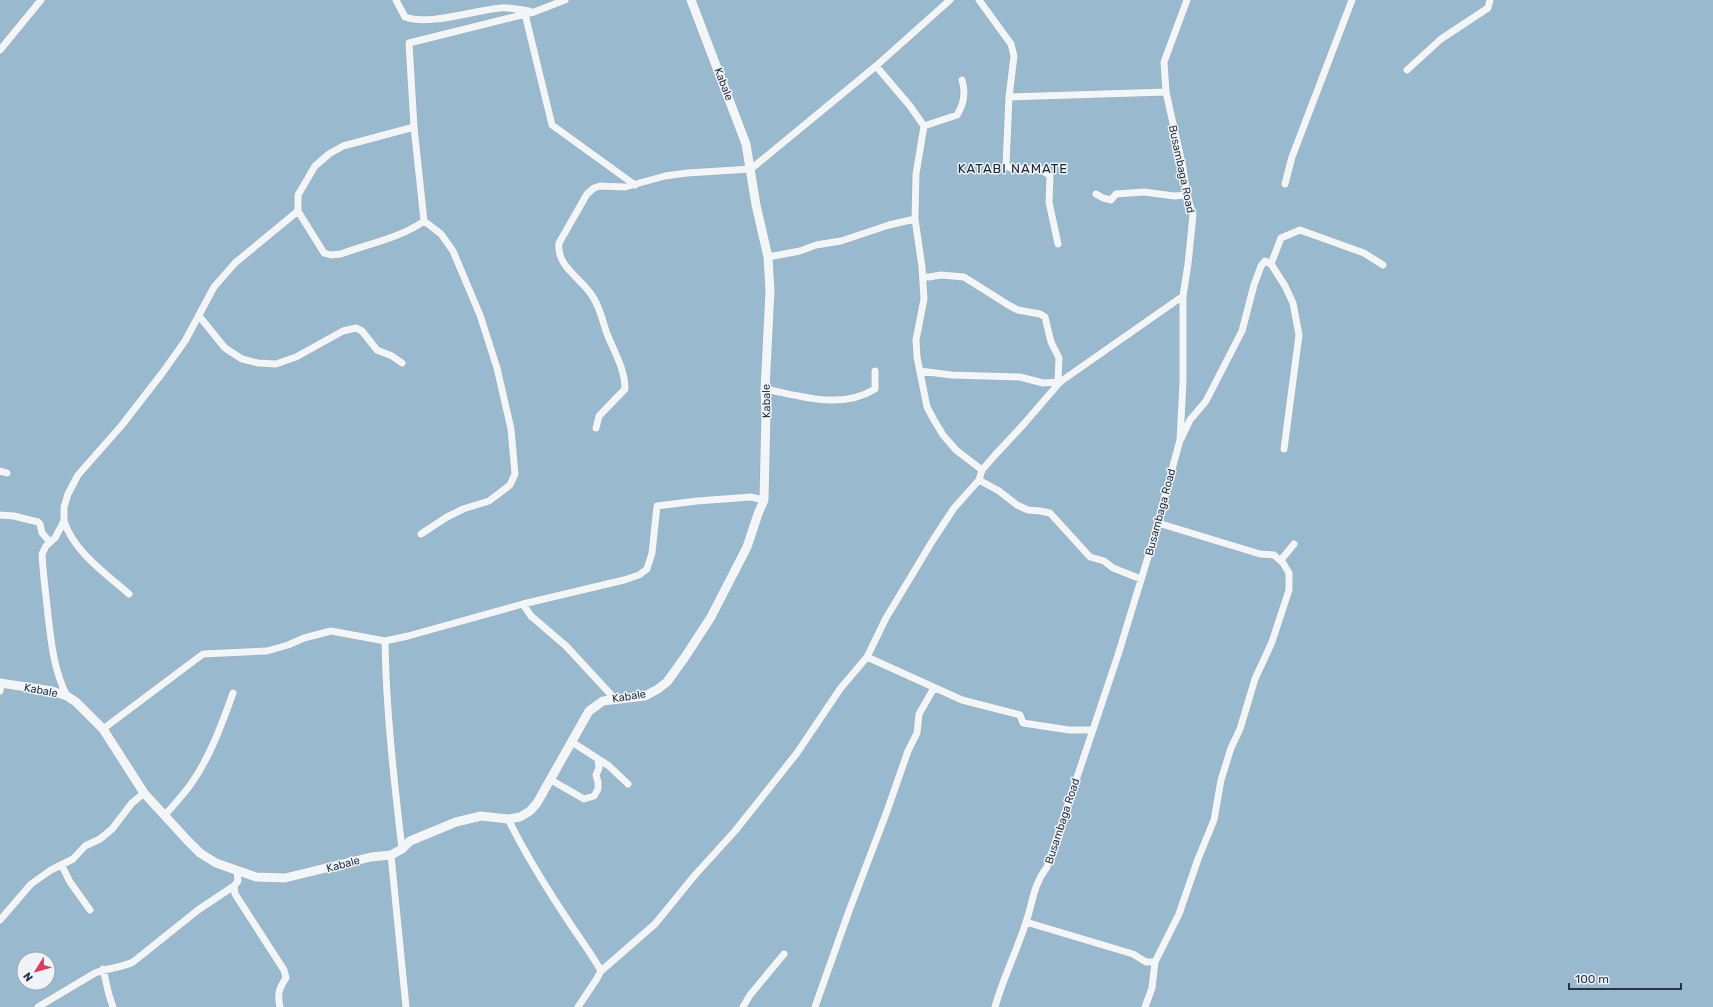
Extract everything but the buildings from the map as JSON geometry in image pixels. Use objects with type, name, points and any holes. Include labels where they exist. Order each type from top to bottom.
[{"type":"street","points":[[0,50],[41,0]]},
{"type":"street","points":[[396,0],[405,17],[414,20],[434,19],[504,8],[534,12]]},
{"type":"street","points":[[421,534],[447,517],[463,509],[489,501],[510,485],[515,474],[511,428],[497,368],[480,316],[453,251],[441,234],[424,221],[414,127],[409,43],[534,12],[565,0]]},
{"type":"street","name":"Kabale","points":[[0,686],[52,691],[66,696],[76,702],[103,729],[144,793],[200,853],[216,863],[256,877],[286,878],[371,857],[391,855],[402,849],[410,841],[456,822],[481,816],[508,819],[520,817],[530,811],[551,780],[589,711],[603,701],[645,696],[667,682],[711,617],[747,547],[764,500],[766,419],[765,389],[770,291],[768,257],[756,205],[746,144],[691,0]]},
{"type":"street","points":[[596,428],[599,416],[625,389],[625,379],[606,331],[602,314],[593,296],[560,259],[558,251],[559,242],[587,194],[594,188],[600,186],[626,187],[665,176],[687,172],[751,169],[876,66],[950,0]]},
{"type":"street","points":[[979,0],[1011,44],[1014,56],[1009,98],[1006,165],[1010,168],[1042,170],[1050,176],[1049,202],[1058,244]]},
{"type":"street","name":"Busambaga Road","points":[[995,1007],[1026,922],[1038,878],[1047,867],[1118,655],[1158,523],[1180,440],[1183,382],[1183,296],[1193,215],[1187,195],[1183,168],[1166,92],[1164,62],[1187,0]]},
{"type":"street","points":[[1285,184],[1292,157],[1352,0]]},
{"type":"street","points":[[1407,70],[1441,39],[1488,8],[1490,0]]},
{"type":"street","points":[[525,14],[552,125],[635,185]]},
{"type":"street","points":[[876,66],[910,106],[924,126],[916,174],[915,219],[923,277],[924,299],[916,340],[917,357],[927,407],[943,435],[956,450],[982,470]]},
{"type":"street","points":[[924,126],[957,115],[963,104],[964,86],[962,80]]},
{"type":"street","points":[[1009,98],[1166,92]]},
{"type":"street","points":[[414,127],[359,140],[328,154],[315,166],[298,195],[298,211],[324,253],[331,255],[341,254],[414,229],[424,221]]},
{"type":"street","points":[[1096,194],[1111,200],[1116,194],[1144,192],[1174,196],[1187,195]]},
{"type":"street","points":[[128,594],[93,563],[68,534],[64,521],[64,507],[68,494],[78,475],[122,426],[185,341],[190,328],[199,316],[214,287],[235,264],[298,211]]},
{"type":"street","points":[[768,257],[800,251],[816,245],[841,241],[889,225],[915,219]]},
{"type":"street","points":[[1271,264],[1281,238],[1300,230],[1364,253],[1383,265]]},
{"type":"street","points":[[1180,440],[1190,420],[1206,401],[1242,331],[1261,266],[1265,262],[1271,264],[1285,286],[1293,303],[1298,335],[1284,448]]},
{"type":"street","points":[[923,277],[941,275],[964,277],[1018,310],[1040,314],[1045,318],[1051,342],[1059,358],[1059,381]]},
{"type":"street","points":[[578,1007],[601,971],[655,924],[695,875],[735,831],[797,753],[840,689],[867,657],[886,618],[933,540],[954,508],[979,480],[982,470],[1023,425],[1059,381],[1183,296]]},
{"type":"street","points":[[199,316],[225,348],[242,359],[256,363],[276,364],[296,357],[343,331],[356,328],[362,331],[377,350],[392,356],[402,363]]},
{"type":"street","points":[[765,389],[826,401],[845,400],[867,394],[875,389],[875,371]]},
{"type":"street","points":[[920,371],[951,375],[1020,377],[1043,383],[1059,381]]},
{"type":"street","points":[[979,480],[1028,510],[1040,510],[1050,513],[1090,557],[1104,561],[1112,568],[1141,579]]},
{"type":"street","points":[[103,729],[203,654],[267,651],[331,630],[385,641],[430,631],[522,604],[624,580],[639,575],[647,569],[652,553],[657,506],[751,497],[764,500]]},
{"type":"street","points":[[0,515],[14,516],[38,522],[42,533],[50,542]]},
{"type":"street","points":[[64,521],[55,538],[50,542],[42,554],[43,576],[56,667],[66,696]]},
{"type":"street","points":[[1145,1007],[1152,988],[1155,962],[1179,914],[1198,859],[1214,820],[1221,780],[1231,748],[1240,729],[1255,679],[1272,642],[1289,590],[1289,573],[1281,560],[1274,555],[1260,554],[1158,523]]},
{"type":"street","points":[[1281,560],[1294,544]]},
{"type":"street","points":[[522,604],[531,616],[576,657],[615,699]]},
{"type":"street","points":[[385,641],[385,678],[402,849]]},
{"type":"street","points":[[867,657],[962,700],[1020,716],[1023,723],[1069,730],[1092,730]]},
{"type":"street","points":[[815,1007],[908,751],[917,733],[920,714],[934,688]]},
{"type":"street","points":[[165,815],[191,784],[201,767],[220,727],[233,693]]},
{"type":"street","points":[[572,742],[609,766],[628,784]]},
{"type":"street","points":[[551,780],[584,799],[594,796],[598,789],[596,775],[598,759]]},
{"type":"street","points":[[0,920],[31,884],[51,870],[62,866],[85,846],[100,838],[112,829],[132,803],[144,793]]},
{"type":"street","points":[[508,819],[546,887],[569,923],[590,951],[601,971]]},
{"type":"street","points":[[391,855],[406,1007]]},
{"type":"street","points":[[62,866],[70,882],[90,910]]},
{"type":"street","points":[[38,1007],[104,969],[124,967],[133,962],[198,910],[234,886],[238,881],[237,871]]},
{"type":"street","points":[[234,886],[235,894],[284,970],[286,978],[280,987],[278,998],[280,1007]]},
{"type":"street","points":[[1026,922],[1133,954],[1146,962],[1155,962]]},
{"type":"street","points":[[743,1007],[750,995],[784,954]]},
{"type":"street","points":[[104,969],[109,996],[113,1007]]},
{"type":"water","points":[[0,0],[1713,0],[1713,1007],[0,1007]]},
{"type":"district","name":"KATABI NAMATE","points":[[1013,168]]}]
